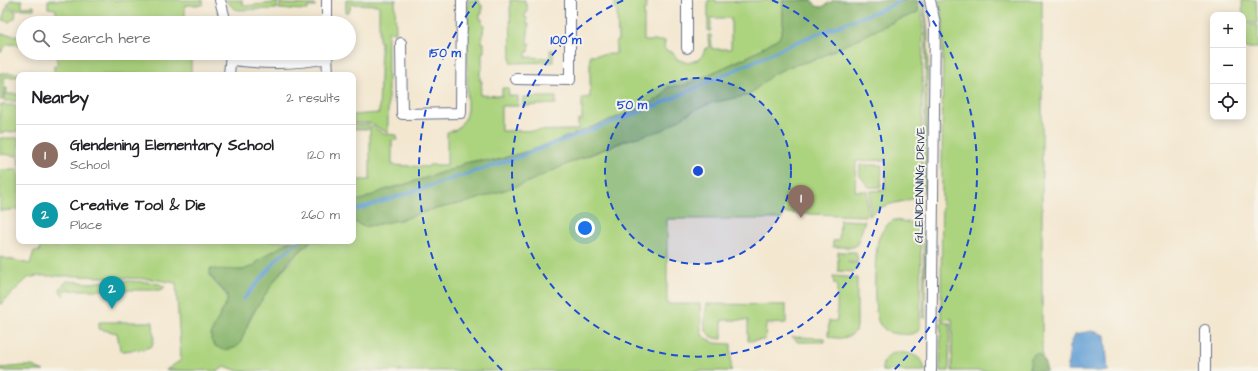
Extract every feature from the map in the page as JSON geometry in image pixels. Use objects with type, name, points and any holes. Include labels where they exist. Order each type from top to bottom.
[{"type":"street","points":[[220,0],[224,16]]},
{"type":"street","points":[[327,0],[327,16]]},
{"type":"street","points":[[401,43],[402,114],[461,113],[462,0]]},
{"type":"street","points":[[516,80],[570,80],[570,0]]},
{"type":"street","points":[[687,0],[687,48]]},
{"type":"street","name":"GLENDENNING DRIVE","points":[[930,0],[935,24],[931,371]]},
{"type":"street","points":[[229,72],[231,60]]},
{"type":"street","points":[[254,60],[284,64],[312,60]]},
{"type":"street","points":[[327,60],[328,72]]},
{"type":"street","points":[[1205,330],[1205,371]]},
{"type":"green space","points":[[10,0],[22,0],[22,7],[34,6],[34,9],[15,9],[7,6]]},
{"type":"green space","points":[[48,0],[203,0],[203,5],[185,5],[185,16],[56,16],[56,9],[48,8]]},
{"type":"green space","points":[[226,0],[242,0],[243,5],[246,6],[274,3],[274,0],[279,0],[279,2],[277,2],[277,9],[239,10],[233,8]]},
{"type":"green space","points":[[281,0],[282,4],[315,5],[315,7],[308,7],[308,10],[279,9]]},
{"type":"green space","points":[[346,0],[397,0],[395,1],[396,32],[388,32],[388,133],[369,123],[356,123],[356,115],[379,113],[381,42],[379,41],[379,5],[351,4],[350,10],[346,13]]},
{"type":"green space","points":[[468,0],[479,0],[480,5],[482,5],[482,14],[480,14],[480,19],[482,19],[482,24],[484,24],[482,43],[484,43],[484,52],[482,52],[482,70],[480,70],[480,81],[482,81],[480,95],[502,96],[502,88],[508,88],[509,96],[518,96],[518,106],[501,106],[501,131],[578,130],[578,120],[582,120],[582,98],[590,97],[590,55],[616,54],[616,41],[618,41],[617,10],[615,10],[615,0],[646,0],[646,10],[644,10],[644,41],[665,41],[664,48],[667,51],[673,52],[677,59],[688,63],[700,59],[706,48],[709,48],[708,35],[711,35],[712,49],[731,49],[731,18],[711,18],[711,31],[708,31],[708,0],[716,0],[716,2],[783,0],[783,26],[780,37],[749,56],[685,85],[668,87],[662,96],[645,106],[532,150],[493,161],[480,160],[465,163],[453,169],[394,187],[356,201],[356,180],[370,180],[370,129],[356,129],[356,125],[368,125],[385,134],[397,135],[397,140],[392,140],[392,165],[428,167],[429,165],[447,165],[447,132],[456,130],[465,119],[467,109]]},
{"type":"green space","points":[[510,0],[525,0],[525,4],[527,5],[527,13],[525,14],[525,18],[527,18],[527,24],[529,24],[527,43],[530,43],[529,52],[526,52],[526,57],[550,58],[550,50],[553,50],[553,62],[511,63]]},
{"type":"green space","points":[[783,0],[812,0],[816,6],[822,7],[834,0],[917,0],[919,7],[917,13],[895,21],[814,60],[791,66],[773,74],[749,95],[711,103],[691,112],[663,130],[624,141],[576,160],[526,183],[472,201],[430,210],[404,219],[364,227],[356,223],[356,201],[394,187],[453,169],[465,163],[480,160],[494,161],[532,150],[645,106],[662,96],[668,87],[685,85],[749,56],[780,37],[783,26]]},
{"type":"green space","points":[[917,0],[922,14],[923,35],[921,188],[918,194],[913,198],[883,206],[869,217],[871,191],[885,190],[886,160],[856,161],[855,191],[868,191],[867,213],[865,216],[783,213],[782,219],[667,219],[667,304],[700,304],[701,331],[703,336],[715,343],[731,344],[731,371],[238,371],[225,366],[219,371],[166,370],[181,360],[176,283],[152,279],[37,276],[28,278],[0,305],[0,257],[30,264],[34,251],[39,252],[41,244],[57,247],[58,244],[286,244],[263,257],[253,266],[243,270],[210,276],[224,292],[227,299],[218,321],[240,344],[260,301],[289,263],[308,244],[356,244],[356,223],[364,227],[404,219],[430,210],[472,201],[638,136],[711,103],[749,95],[773,74],[791,66],[814,60],[895,21],[916,13],[919,7]]},
{"type":"green space","points":[[921,0],[924,0],[925,4],[928,34],[927,182],[924,194],[926,24]]},
{"type":"green space","points":[[939,0],[1042,0],[1042,358],[1041,356],[1029,366],[1029,371],[952,371],[952,319],[941,320],[943,20]]},
{"type":"green space","points":[[1242,0],[1256,0],[1257,23],[1246,23],[1246,12],[1243,12]]},
{"type":"green space","points":[[6,8],[16,11],[15,18],[9,22],[2,20]]},
{"type":"green space","points":[[1258,25],[1258,48],[1246,48],[1246,26]]},
{"type":"green space","points":[[0,34],[16,35],[16,45],[8,44],[2,52],[0,52]]},
{"type":"green space","points":[[57,60],[191,60],[191,72],[54,72],[54,66],[58,66]]},
{"type":"green space","points":[[0,73],[16,73],[16,77],[4,77],[3,100],[0,100]]},
{"type":"green space","points":[[5,88],[7,88],[7,94],[16,94],[16,101],[4,101]]},
{"type":"green space","points":[[523,97],[556,97],[556,104],[523,106]]},
{"type":"green space","points":[[0,105],[16,106],[16,131],[0,133]]},
{"type":"green space","points":[[0,138],[16,138],[16,156],[0,154]]},
{"type":"green space","points":[[860,165],[882,165],[881,187],[869,187],[860,176]]},
{"type":"green space","points":[[0,170],[16,170],[16,209],[0,211]]},
{"type":"green space","points":[[840,220],[865,221],[857,244],[854,247],[833,247],[833,241],[839,240]]},
{"type":"green space","points":[[894,220],[914,223],[921,228],[920,329],[911,334],[897,334],[888,332],[879,323],[875,307],[876,257],[878,240],[884,228]]},
{"type":"green space","points":[[924,232],[926,244],[925,319],[923,317]]},
{"type":"green space","points":[[286,244],[308,244],[289,261],[280,273],[251,316],[240,344],[235,348],[223,350],[215,346],[211,340],[211,333],[228,299],[227,294],[210,276],[210,269],[243,270],[253,266],[263,257]]},
{"type":"green space","points":[[838,252],[856,252],[858,261],[848,261],[849,263],[858,263],[857,270],[855,272],[838,271]]},
{"type":"green space","points":[[833,276],[857,278],[857,327],[852,334],[845,338],[828,336],[829,321],[837,321],[837,285],[834,284]]},
{"type":"green space","points":[[111,280],[156,283],[165,287],[160,290],[65,290],[64,296],[60,291],[61,287],[67,281],[91,283]]},
{"type":"green space","points":[[707,304],[786,305],[786,323],[766,324],[765,340],[748,341],[748,320],[722,320],[722,339],[715,338],[707,332],[705,327]]},
{"type":"green space","points":[[99,322],[153,322],[154,338],[152,346],[144,349],[123,351],[120,349],[117,333],[99,329]]},
{"type":"green space","points":[[941,322],[950,323],[949,371],[940,371]]},
{"type":"green space","points":[[792,337],[825,338],[825,342],[798,342]]},
{"type":"green space","points":[[895,352],[910,354],[918,358],[924,365],[925,371],[882,371],[885,359]]},
{"type":"green space","points":[[1038,353],[1044,360],[1047,371],[1029,371],[1031,357]]},
{"type":"green space","points":[[32,366],[44,371],[0,371],[0,368]]},
{"type":"water","points":[[1092,331],[1105,335],[1108,371],[1067,371],[1070,346],[1075,334]]},
{"type":"waterway","points":[[356,210],[510,160],[658,105],[799,41],[888,7],[902,0]]},
{"type":"waterway","points":[[243,300],[278,258],[295,244]]},
{"type":"place","name":"Glendening Elementary School","points":[[801,218]]},
{"type":"place","name":"Creative Tool & Die","points":[[112,309]]}]
